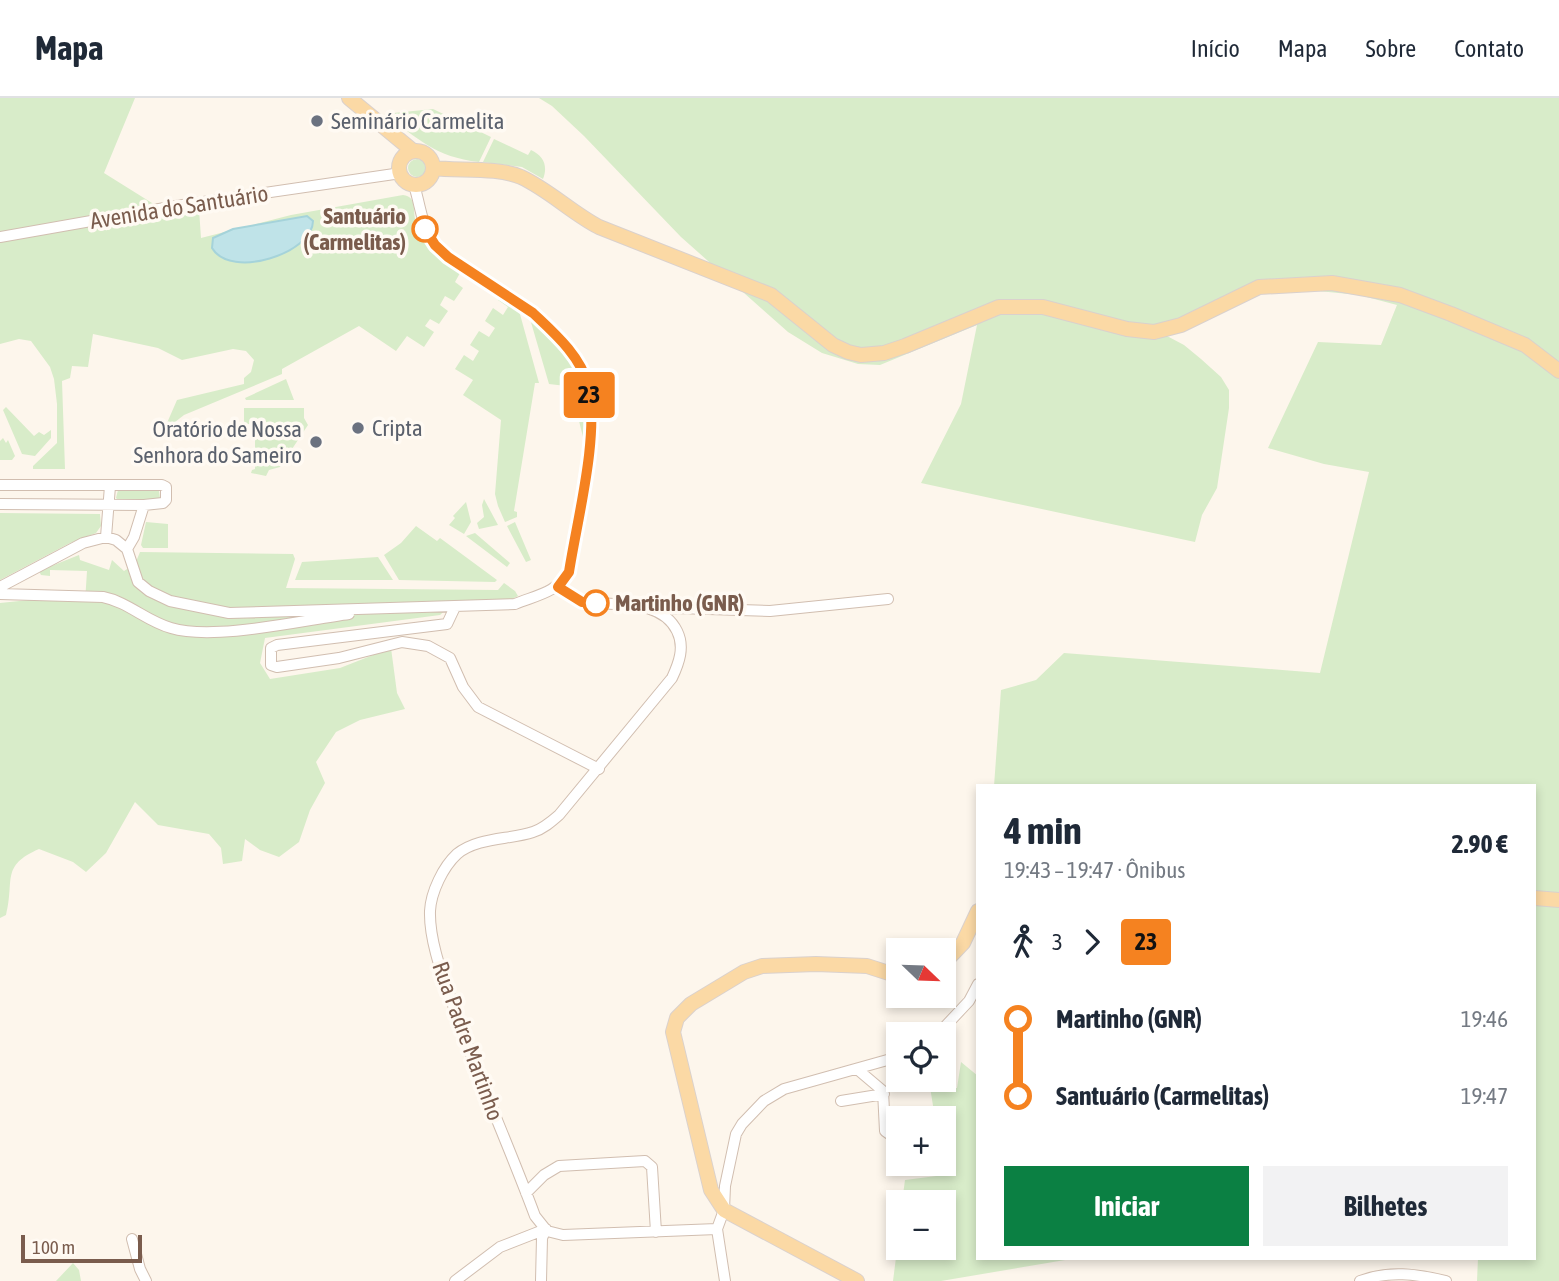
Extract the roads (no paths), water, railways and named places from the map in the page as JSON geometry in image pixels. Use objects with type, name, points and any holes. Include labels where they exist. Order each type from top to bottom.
[{"type":"main road","points":[[349,98],[413,151],[426,153],[432,160],[433,168],[427,181],[414,184],[405,180],[401,173],[402,159],[413,151]]},
{"type":"main road","points":[[433,168],[519,176],[599,228],[771,295],[833,345],[861,355],[884,353],[999,307],[1043,307],[1127,329],[1154,332],[1181,325],[1259,287],[1332,283],[1400,295],[1451,314],[1525,345],[1559,371]]},
{"type":"main road","points":[[1536,898],[1559,900]]},
{"type":"main road","points":[[956,950],[963,943],[976,915]]},
{"type":"main road","points":[[855,1280],[724,1210],[710,1190],[673,1032],[677,1018],[691,1004],[744,972],[762,966],[867,966],[886,972]]},
{"type":"street","name":"Avenida do Santuário","points":[[0,237],[176,206],[401,173]]},
{"type":"street","points":[[0,587],[83,542],[106,537],[116,540],[127,549],[138,582],[149,591],[170,601],[229,613],[515,604],[558,587],[569,572],[590,442],[592,419],[588,383],[566,345],[533,313],[448,257],[435,245],[424,227],[414,184]]},
{"type":"street","points":[[0,485],[166,487],[166,500],[163,503],[144,505],[0,504]]},
{"type":"street","points":[[22,485],[22,504]]},
{"type":"street","points":[[106,537],[110,486]]},
{"type":"street","points":[[127,549],[134,537],[144,505]]},
{"type":"street","points":[[558,587],[582,602],[643,607],[663,615],[667,609],[677,607],[771,611],[888,599]]},
{"type":"street","points":[[0,594],[103,597],[119,600],[148,619],[190,632],[268,626],[369,612],[386,607]]},
{"type":"street","points":[[455,607],[447,624],[276,645],[271,648],[271,665],[277,667],[339,658],[402,642],[428,646],[450,658],[463,687],[478,707],[599,769]]},
{"type":"street","name":"Rua Padre Martinho","points":[[545,1229],[535,1216],[462,1033],[436,958],[430,911],[435,889],[450,862],[459,853],[473,845],[544,828],[559,815],[599,769],[672,678],[681,654],[680,638],[677,629],[663,615]]},
{"type":"street","points":[[949,1022],[976,987]]},
{"type":"street","points":[[725,1281],[717,1229],[724,1210],[725,1186],[736,1134],[742,1124],[773,1094],[784,1089],[886,1061]]},
{"type":"street","points":[[857,1069],[884,1091],[886,1131]]},
{"type":"street","points":[[841,1101],[884,1094]]},
{"type":"street","points":[[526,1193],[544,1175],[559,1166],[645,1161],[652,1167],[656,1232]]},
{"type":"street","points":[[454,1281],[500,1247],[545,1229],[564,1235],[717,1229]]},
{"type":"street","points":[[541,1281],[541,1238],[545,1229]]},
{"type":"street","points":[[132,1239],[146,1281]]},
{"type":"street","points":[[1360,1281],[1384,1274],[1402,1273],[1446,1281]]},
{"type":"water","points":[[307,216],[313,221],[309,233],[286,252],[270,258],[236,262],[222,257],[212,248],[213,238],[233,229]]},
{"type":"place","name":"Seminário Carmelita","points":[[317,121]]},
{"type":"place","name":"Santuário (Carmelitas)","points":[[425,229]]},
{"type":"place","name":"Cripta","points":[[358,428]]},
{"type":"place","name":"Oratório de Nossa Senhora do Sameiro","points":[[316,442]]},
{"type":"place","name":"Martinho (GNR)","points":[[596,603]]}]
